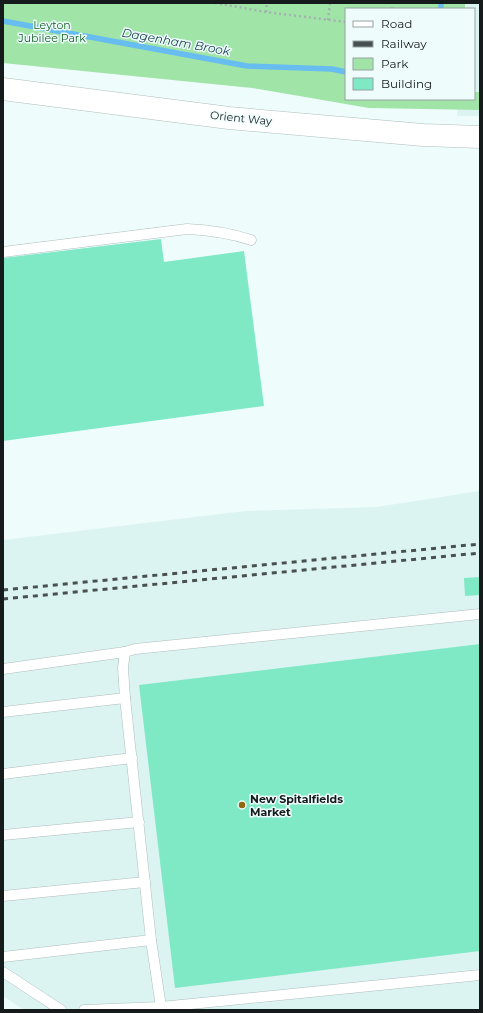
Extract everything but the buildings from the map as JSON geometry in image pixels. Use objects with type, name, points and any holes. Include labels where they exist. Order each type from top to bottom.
[{"type":"street","name":"Orient Way","points":[[3,89],[229,118],[423,134],[480,137]]},
{"type":"lane","points":[[3,252],[187,229],[234,234],[252,240]]},
{"type":"lane","points":[[3,669],[125,652],[135,648],[480,614]]},
{"type":"lane","points":[[125,652],[123,668],[124,698],[161,1007]]},
{"type":"lane","points":[[3,712],[124,698]]},
{"type":"lane","points":[[3,774],[132,758]]},
{"type":"lane","points":[[3,835],[139,822]]},
{"type":"lane","points":[[3,896],[145,882]]},
{"type":"lane","points":[[3,957],[152,940]]},
{"type":"lane","points":[[3,972],[61,1010]]},
{"type":"lane","points":[[84,1010],[161,1007],[480,975]]},
{"type":"path","points":[[215,3],[266,12],[345,22]]},
{"type":"path","points":[[266,12],[267,3]]},
{"type":"path","points":[[328,20],[330,3]]},
{"type":"shaded area","points":[[435,3],[480,3],[480,116],[457,116],[458,100],[475,100],[475,8],[435,8]]},
{"type":"shaded area","name":"New Spitalfields Market","points":[[480,491],[480,1010],[24,1010],[3,996],[3,540],[245,511],[376,507]]},
{"type":"green space","name":"Leyton Jubilee Park","points":[[3,3],[465,3],[465,8],[345,8],[345,100],[475,100],[475,92],[480,92],[480,110],[369,108],[252,88],[3,63]]},
{"type":"waterway","name":"Dagenham Brook","points":[[441,3],[441,8]]},
{"type":"waterway","name":"Dagenham Brook","points":[[3,21],[247,66],[332,69],[345,72]]},
{"type":"railway","points":[[3,590],[480,544]]},
{"type":"railway","points":[[3,599],[480,553]]},
{"type":"place","name":"New Spitalfields Market","points":[[242,805]]}]
